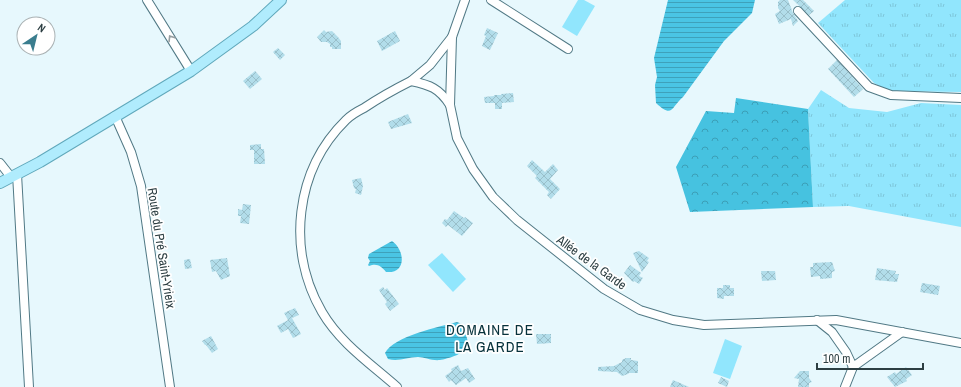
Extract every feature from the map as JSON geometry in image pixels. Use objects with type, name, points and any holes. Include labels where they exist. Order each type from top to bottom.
[{"type":"main road","points":[[0,182],[40,162],[191,71],[253,26],[281,0]]},
{"type":"street","points":[[147,0],[191,71]]},
{"type":"street","name":"Allée de la Garde","points":[[465,0],[452,37],[450,105],[458,138],[473,169],[493,197],[518,220],[604,289],[640,310],[673,320],[704,325],[836,320],[961,343]]},
{"type":"street","points":[[491,0],[568,49]]},
{"type":"street","points":[[798,11],[869,87],[891,94],[961,98]]},
{"type":"street","name":"Allée de la Garde","points":[[397,387],[354,350],[337,333],[322,313],[304,272],[300,242],[300,214],[308,182],[319,157],[332,136],[347,119],[389,92],[411,81],[430,65],[452,37]]},
{"type":"street","name":"Allée de la Garde","points":[[411,81],[429,85],[443,94],[450,105]]},
{"type":"street","name":"Route du Pré Saint-Yrieix","points":[[115,116],[131,152],[141,186],[170,387]]},
{"type":"street","points":[[0,163],[14,176],[29,387]]},
{"type":"street","points":[[816,320],[832,332],[846,352],[853,367]]},
{"type":"street","points":[[845,387],[853,367],[902,332]]},
{"type":"green space","points":[[578,0],[584,0],[595,6],[577,36],[562,27]]},
{"type":"green space","points":[[845,0],[961,0],[961,92],[888,91],[874,83],[818,23]]},
{"type":"green space","points":[[821,90],[849,108],[887,112],[921,103],[961,105],[961,227],[849,206],[813,207],[808,109]]},
{"type":"green space","points":[[736,98],[808,109],[813,207],[690,212],[676,167],[706,111],[734,113]]},
{"type":"green space","points":[[442,253],[466,279],[453,292],[428,265]]},
{"type":"green space","points":[[725,339],[742,346],[730,379],[713,373]]},
{"type":"shaded area","points":[[668,0],[755,0],[752,13],[724,41],[683,97],[669,111],[656,103],[655,85],[657,77],[654,58]]},
{"type":"shaded area","points":[[392,241],[400,250],[402,261],[398,269],[393,272],[386,272],[379,266],[369,266],[369,254]]},
{"type":"shaded area","points":[[457,322],[462,324],[467,337],[468,345],[465,351],[457,355],[440,360],[414,357],[396,360],[388,359],[385,353],[390,347],[407,337]]},
{"type":"building","points":[[780,0],[788,0],[798,21],[793,26],[791,19],[779,24],[775,14],[780,11],[778,8],[778,2]]},
{"type":"building","points":[[793,0],[803,0],[814,11],[809,15]]},
{"type":"building","points":[[487,28],[498,33],[490,50],[482,46]]},
{"type":"building","points":[[324,30],[326,32],[332,31],[338,37],[341,41],[341,49],[332,49],[330,44],[327,42],[321,42],[317,37]]},
{"type":"building","points":[[395,31],[400,41],[382,51],[377,41]]},
{"type":"building","points":[[278,48],[285,55],[280,60],[273,52]]},
{"type":"building","points":[[837,60],[863,89],[854,97],[828,69]]},
{"type":"building","points":[[255,71],[262,79],[250,89],[243,81]]},
{"type":"building","points":[[513,93],[514,102],[502,103],[502,109],[495,109],[495,103],[485,103],[484,97]]},
{"type":"building","points":[[408,114],[412,123],[391,129],[388,122]]},
{"type":"building","points":[[261,144],[261,149],[264,149],[265,164],[254,164],[254,150],[250,150],[250,145]]},
{"type":"building","points":[[532,160],[545,172],[553,164],[558,170],[550,179],[560,189],[551,199],[547,195],[549,192],[535,178],[537,176],[527,166]]},
{"type":"building","points":[[361,178],[363,186],[361,195],[355,193],[356,189],[354,188],[352,180]]},
{"type":"building","points":[[243,204],[251,205],[249,224],[240,223],[241,216],[238,216],[238,209],[242,210]]},
{"type":"building","points":[[454,211],[473,223],[462,236],[448,225],[446,227],[442,223],[445,219],[447,220]]},
{"type":"building","points":[[639,251],[649,258],[647,261],[649,262],[642,272],[633,253]]},
{"type":"building","points":[[227,258],[230,276],[221,280],[216,271],[212,272],[210,260]]},
{"type":"building","points":[[190,259],[192,268],[185,269],[184,260]]},
{"type":"building","points":[[832,262],[835,271],[832,272],[832,278],[820,279],[820,276],[811,277],[810,267],[813,267],[813,263]]},
{"type":"building","points":[[630,265],[641,273],[639,276],[643,278],[639,284],[634,281],[633,282],[624,273]]},
{"type":"building","points":[[877,268],[896,271],[895,274],[899,274],[897,282],[875,280]]},
{"type":"building","points":[[761,271],[775,271],[776,280],[762,281]]},
{"type":"building","points":[[922,283],[940,286],[938,295],[920,292]]},
{"type":"building","points":[[723,285],[730,285],[730,288],[734,288],[734,296],[724,296],[724,299],[717,298],[717,288],[723,288]]},
{"type":"building","points":[[383,287],[385,290],[387,288],[399,304],[390,311],[385,304],[387,302],[379,290]]},
{"type":"building","points":[[295,308],[299,315],[292,318],[301,334],[293,338],[288,329],[281,333],[277,326],[290,319],[288,320],[284,313]]},
{"type":"building","points":[[536,334],[551,334],[551,343],[537,344]]},
{"type":"building","points":[[211,336],[218,349],[212,353],[202,341]]},
{"type":"building","points":[[626,358],[631,358],[631,360],[638,361],[638,373],[629,373],[622,376],[617,372],[598,371],[598,367],[614,366]]},
{"type":"building","points":[[458,365],[461,371],[468,368],[475,379],[469,383],[466,378],[456,385],[451,380],[449,382],[445,376],[452,371],[451,369]]},
{"type":"building","points":[[906,367],[912,375],[906,379],[907,381],[895,387],[887,377],[895,372],[896,374]]},
{"type":"building","points":[[800,371],[809,371],[809,378],[812,382],[809,383],[809,387],[798,387],[799,379],[794,378]]},
{"type":"building","points":[[721,377],[729,381],[727,387],[718,383]]},
{"type":"building","points":[[673,380],[689,387],[670,387]]},
{"type":"district","name":"DOMAINE DE LA GARDE","points":[[490,338]]}]
